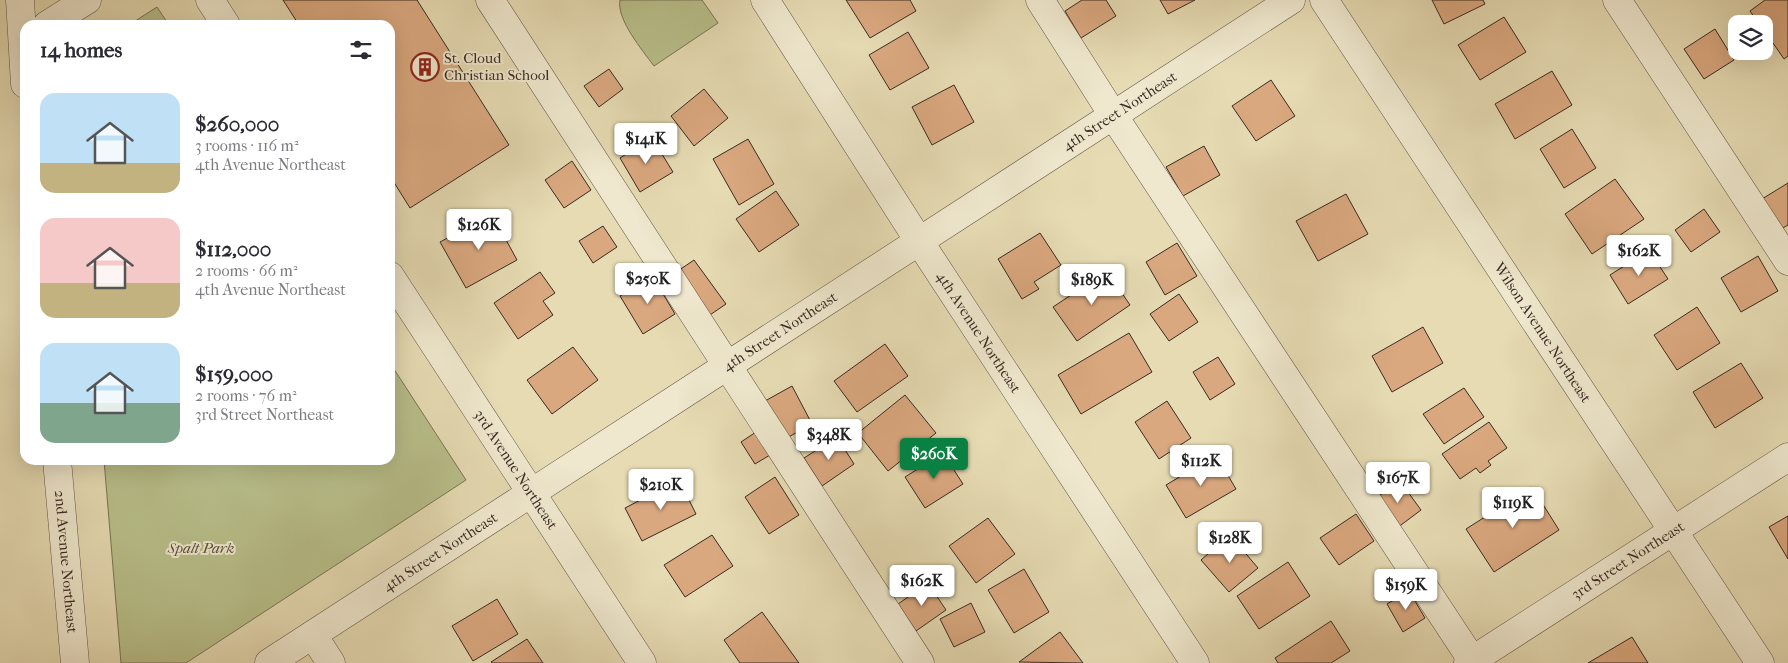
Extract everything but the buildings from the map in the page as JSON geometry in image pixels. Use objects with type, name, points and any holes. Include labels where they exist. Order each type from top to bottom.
[{"type":"street","points":[[20,0],[15,41],[20,62]]},
{"type":"street","points":[[55,20],[87,0]]},
{"type":"street","points":[[210,0],[223,20]]},
{"type":"street","points":[[490,0],[920,663]]},
{"type":"street","name":"4th Avenue Northeast","points":[[765,0],[919,241],[1195,663]]},
{"type":"street","points":[[1040,0],[1471,662]]},
{"type":"street","name":"4th Street Northeast","points":[[269,663],[729,367],[1113,114],[1291,0]]},
{"type":"street","name":"Wilson Avenue Northeast","points":[[1324,0],[1760,663]]},
{"type":"street","points":[[1617,0],[1788,261]]},
{"type":"street","name":"3rd Avenue Northeast","points":[[395,284],[642,663]]},
{"type":"street","name":"3rd Street Northeast","points":[[1471,662],[1788,457]]},
{"type":"street","name":"2nd Avenue Northeast","points":[[57,465],[75,663]]},
{"type":"street","points":[[313,635],[331,663]]},
{"type":"green space","points":[[620,0],[702,0],[718,23],[654,66],[637,44],[626,25],[620,8]]},
{"type":"green space","points":[[157,7],[166,20],[137,20]]},
{"type":"green space","name":"Spalt Park","points":[[395,371],[466,480],[186,663],[121,663],[104,465],[395,465]]},
{"type":"place","name":"St. Cloud Christian School","points":[[425,67]]}]
